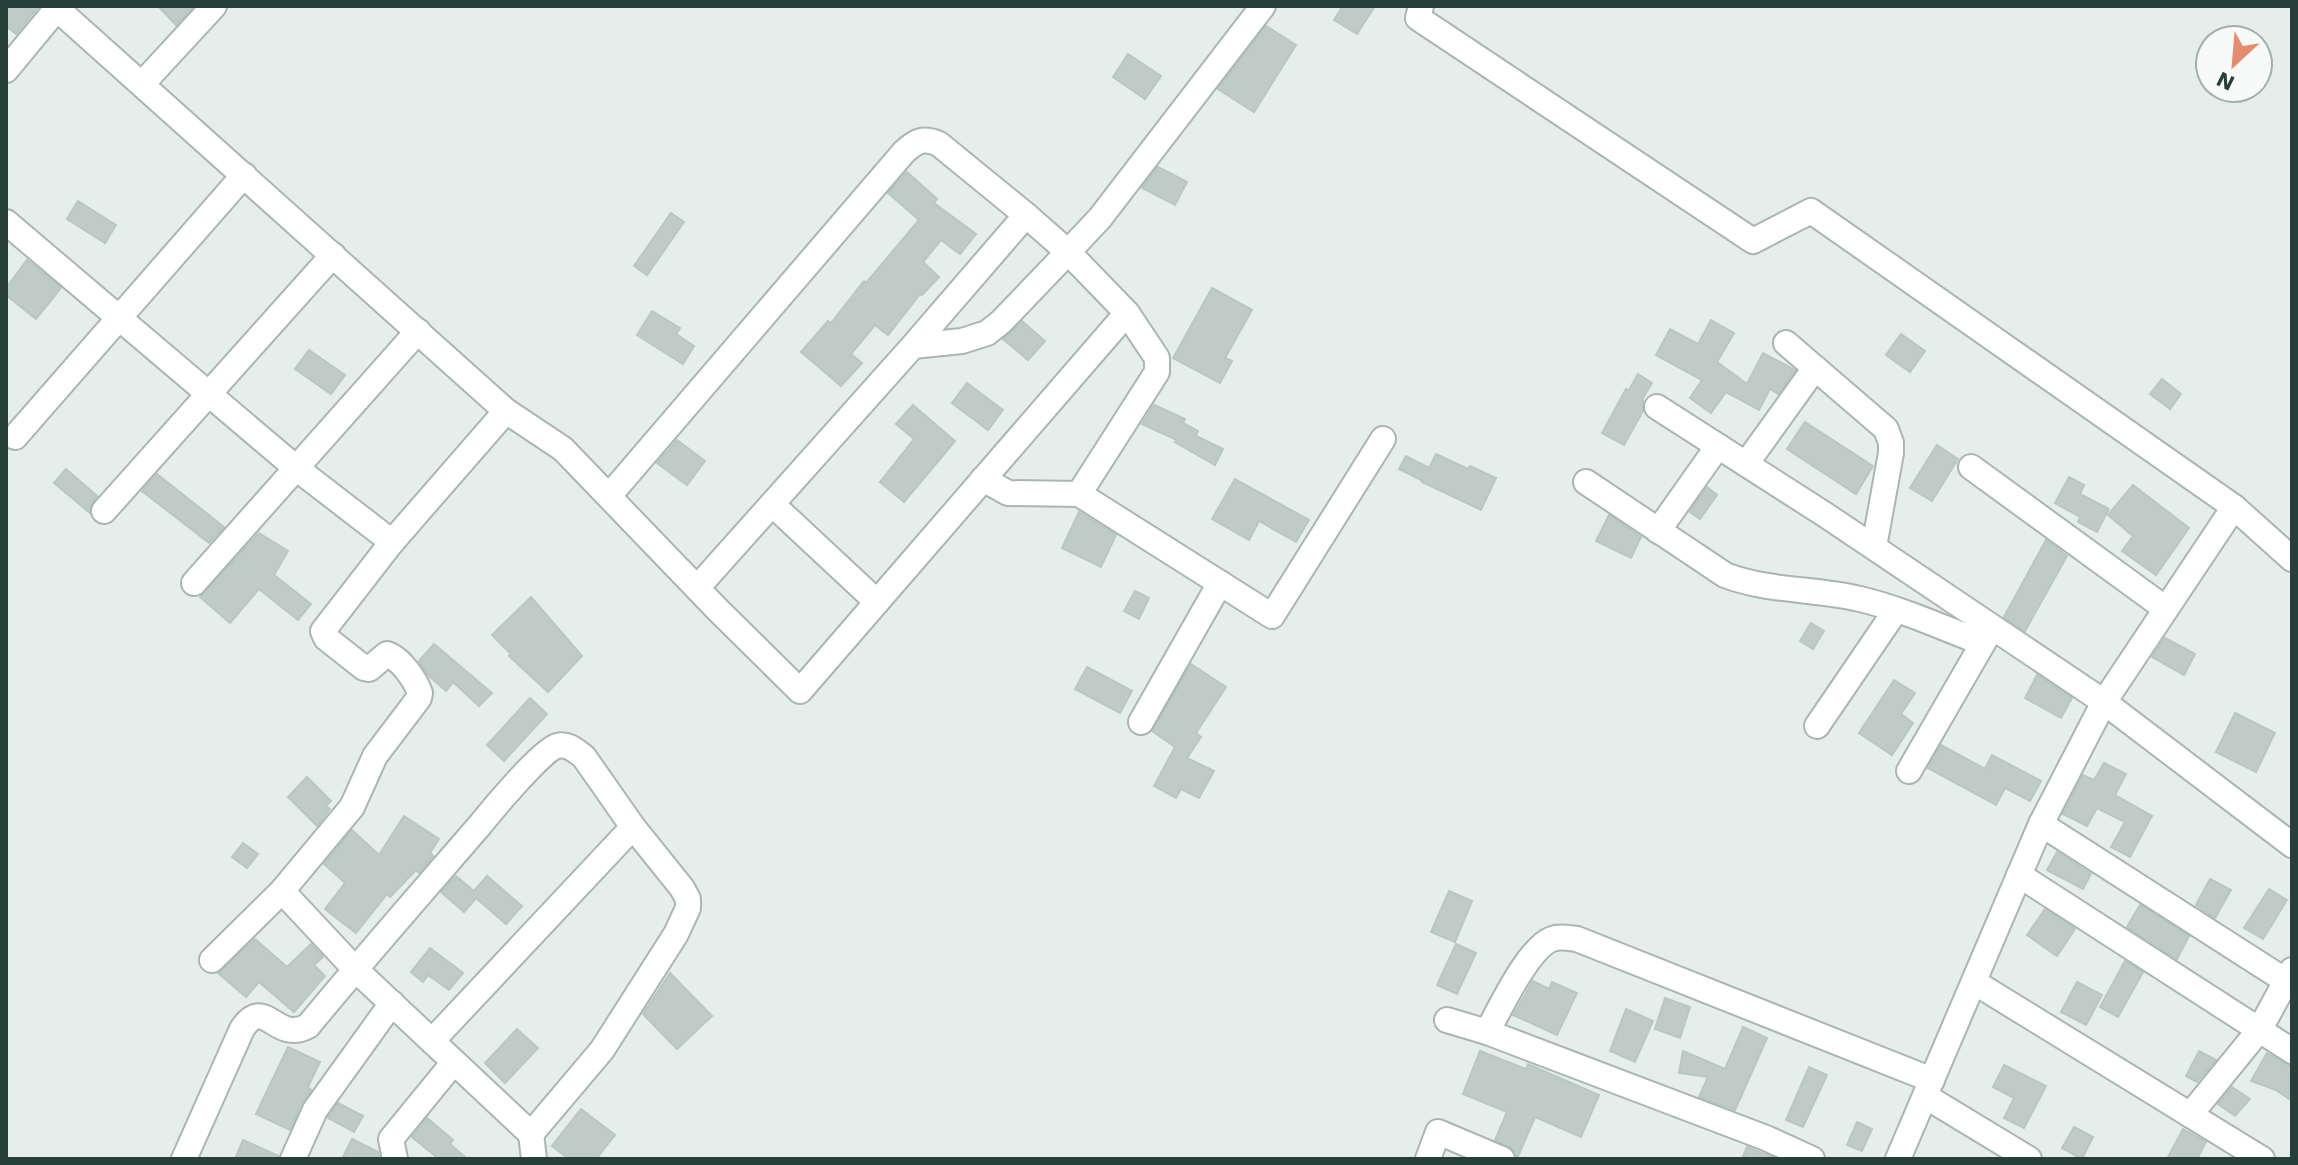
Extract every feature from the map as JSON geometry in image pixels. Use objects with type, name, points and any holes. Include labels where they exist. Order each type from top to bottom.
[{"type":"street","points":[[142,84],[214,6]]},
{"type":"street","points":[[913,346],[962,341],[987,333],[1001,322],[1100,218],[1263,6]]},
{"type":"street","points":[[6,70],[57,7],[506,411],[563,449],[800,691],[1127,313]]},
{"type":"street","points":[[1414,10],[1753,241],[1811,211],[2234,507],[2292,559]]},
{"type":"street","points":[[609,496],[884,175],[915,142],[922,139],[939,144],[1068,252],[1127,313],[1157,358],[1157,372],[1079,494]]},
{"type":"street","points":[[15,437],[244,175]]},
{"type":"street","points":[[697,588],[1026,215]]},
{"type":"street","points":[[6,222],[296,468],[392,542]]},
{"type":"street","points":[[104,511],[333,255]]},
{"type":"street","points":[[194,583],[418,331]]},
{"type":"street","points":[[1786,343],[1886,429],[1889,435],[1891,453],[1874,547]]},
{"type":"street","points":[[1746,464],[1815,368]]},
{"type":"street","points":[[1657,407],[1874,547],[1988,635],[2104,702],[2292,845]]},
{"type":"street","points":[[212,960],[282,891],[352,807],[375,756],[419,698],[416,682],[393,656],[387,654],[369,669],[364,668],[322,633],[392,542],[506,411]]},
{"type":"street","points":[[983,479],[1008,493],[1079,494],[1272,616],[1383,439]]},
{"type":"street","points":[[1658,531],[1718,446]]},
{"type":"street","points":[[1971,467],[2166,609]]},
{"type":"street","points":[[1586,482],[1706,564],[1745,583],[1860,599],[1988,635]]},
{"type":"street","points":[[772,504],[877,602]]},
{"type":"street","points":[[1904,1156],[1929,1088],[2041,824],[2104,702],[2234,507]]},
{"type":"street","points":[[1141,722],[1220,583]]},
{"type":"street","points":[[1817,726],[1896,610]]},
{"type":"street","points":[[1909,771],[1988,635]]},
{"type":"street","points":[[184,1159],[249,1019],[256,1016],[288,1031],[299,1031],[308,1026],[505,796],[548,751],[565,746],[584,757],[633,827],[682,888],[688,899],[688,908],[676,934],[602,1050],[531,1134]]},
{"type":"street","points":[[2041,824],[2289,976],[2260,1029],[2190,1115]]},
{"type":"street","points":[[432,1041],[633,827]]},
{"type":"street","points":[[2019,875],[2292,1051]]},
{"type":"street","points":[[282,891],[355,969],[531,1134],[534,1159]]},
{"type":"street","points":[[1487,1032],[1534,952],[1553,938],[1577,939],[1929,1088],[2029,1159]]},
{"type":"street","points":[[1974,982],[2262,1159]]},
{"type":"street","points":[[293,1159],[315,1110],[392,1003]]},
{"type":"street","points":[[1447,1020],[1487,1032],[1766,1138],[1812,1159]]},
{"type":"street","points":[[395,1159],[391,1139],[454,1062]]},
{"type":"street","points":[[1428,1159],[1438,1132],[1502,1159]]},
{"type":"building","points":[[6,6],[39,6],[16,34],[6,26]]},
{"type":"building","points":[[158,6],[194,6],[176,25]]},
{"type":"building","points":[[1343,6],[1375,6],[1357,34],[1334,20]]},
{"type":"building","points":[[1266,26],[1296,45],[1254,112],[1218,89]]},
{"type":"building","points":[[1128,54],[1161,76],[1145,99],[1113,77]]},
{"type":"building","points":[[1158,167],[1187,182],[1175,205],[1142,188]]},
{"type":"building","points":[[907,172],[937,199],[934,203],[976,234],[960,254],[941,240],[923,262],[939,277],[920,294],[888,335],[875,325],[851,354],[862,363],[841,386],[801,352],[828,321],[831,323],[919,220],[888,193]]},
{"type":"building","points":[[78,201],[116,225],[105,243],[67,219]]},
{"type":"building","points":[[671,213],[684,222],[647,275],[634,266]]},
{"type":"building","points":[[27,260],[61,288],[36,319],[6,295],[6,288]]},
{"type":"building","points":[[1212,288],[1252,310],[1225,358],[1232,361],[1220,383],[1173,358]]},
{"type":"building","points":[[652,311],[680,328],[676,334],[694,346],[683,364],[637,335]]},
{"type":"building","points":[[1711,320],[1734,333],[1717,362],[1747,384],[1763,353],[1795,370],[1778,394],[1770,389],[1759,410],[1726,392],[1711,413],[1690,398],[1702,380],[1656,355],[1670,329],[1698,344]]},
{"type":"building","points":[[1022,321],[1045,341],[1028,360],[1003,339]]},
{"type":"building","points":[[1901,334],[1925,351],[1910,372],[1886,355]]},
{"type":"building","points":[[309,350],[345,375],[331,394],[295,369]]},
{"type":"building","points":[[1638,374],[1652,383],[1643,398],[1643,411],[1624,445],[1602,433],[1626,389],[1629,390]]},
{"type":"building","points":[[2162,379],[2181,394],[2170,409],[2150,394]]},
{"type":"building","points":[[967,383],[1003,410],[988,430],[952,403]]},
{"type":"building","points":[[913,405],[955,441],[904,502],[880,482],[914,439],[896,424]]},
{"type":"building","points":[[1154,405],[1185,419],[1183,423],[1198,431],[1196,436],[1223,449],[1215,465],[1175,442],[1177,440],[1142,424]]},
{"type":"building","points":[[1805,422],[1873,466],[1856,494],[1787,449]]},
{"type":"building","points":[[677,440],[705,461],[687,485],[657,463]]},
{"type":"building","points":[[1937,445],[1958,459],[1932,501],[1910,488]]},
{"type":"building","points":[[1436,454],[1496,478],[1481,510],[1399,469],[1406,456],[1429,468]]},
{"type":"building","points":[[66,469],[97,496],[90,513],[54,483]]},
{"type":"building","points":[[157,474],[224,527],[209,543],[142,491]]},
{"type":"building","points":[[2069,477],[2084,485],[2080,494],[2109,509],[2097,532],[2078,522],[2080,517],[2055,503]]},
{"type":"building","points":[[1235,479],[1309,520],[1296,542],[1259,521],[1249,540],[1212,519]]},
{"type":"building","points":[[2133,485],[2189,528],[2156,575],[2122,551],[2133,536],[2108,515]]},
{"type":"building","points":[[1707,487],[1717,495],[1700,519],[1690,512]]},
{"type":"building","points":[[1079,512],[1116,535],[1101,567],[1062,548]]},
{"type":"building","points":[[1609,515],[1641,537],[1631,558],[1596,541]]},
{"type":"building","points":[[259,533],[288,551],[274,575],[311,604],[298,620],[259,589],[230,623],[200,597]]},
{"type":"building","points":[[2046,540],[2067,556],[2025,631],[2004,617]]},
{"type":"building","points":[[1135,591],[1149,598],[1139,619],[1124,611]]},
{"type":"building","points":[[531,597],[582,656],[548,692],[509,656],[511,654],[492,635]]},
{"type":"building","points":[[1811,623],[1824,631],[1813,649],[1800,641]]},
{"type":"building","points":[[2165,638],[2195,654],[2184,675],[2152,657]]},
{"type":"building","points":[[434,644],[492,693],[479,706],[453,682],[446,691],[429,676],[419,661]]},
{"type":"building","points":[[1191,664],[1226,687],[1196,733],[1201,737],[1187,758],[1214,771],[1199,798],[1181,789],[1176,798],[1154,786],[1175,747],[1152,731]]},
{"type":"building","points":[[1087,667],[1132,691],[1120,713],[1075,689]]},
{"type":"building","points":[[2037,675],[2072,698],[2061,718],[2025,698]]},
{"type":"building","points":[[1894,680],[1915,693],[1901,714],[1913,723],[1892,755],[1859,733]]},
{"type":"building","points":[[530,698],[547,714],[504,761],[487,745]]},
{"type":"building","points":[[2235,713],[2275,733],[2256,772],[2216,752]]},
{"type":"building","points":[[1941,745],[1985,769],[1992,755],[2041,781],[2030,801],[2005,788],[1996,805],[1928,768]]},
{"type":"building","points":[[2104,763],[2126,774],[2115,795],[2152,816],[2130,857],[2111,847],[2125,822],[2097,808],[2087,826],[2063,814],[2083,775],[2094,780]]},
{"type":"building","points":[[307,777],[331,801],[326,806],[330,809],[317,826],[288,797]]},
{"type":"building","points":[[404,816],[439,839],[430,853],[433,856],[419,873],[416,870],[390,897],[387,894],[356,933],[325,909],[345,883],[324,864],[352,830],[379,855]]},
{"type":"building","points":[[243,843],[258,854],[247,868],[232,857]]},
{"type":"building","points":[[2057,852],[2091,874],[2083,889],[2047,870]]},
{"type":"building","points":[[456,876],[474,891],[487,876],[522,906],[506,924],[476,898],[464,912],[441,892]]},
{"type":"building","points":[[2210,879],[2231,890],[2215,918],[2196,905]]},
{"type":"building","points":[[2269,889],[2287,900],[2263,939],[2244,928]]},
{"type":"building","points":[[1449,891],[1472,901],[1455,942],[1431,932]]},
{"type":"building","points":[[2140,905],[2189,936],[2177,959],[2127,927]]},
{"type":"building","points":[[2045,909],[2075,929],[2057,956],[2027,935]]},
{"type":"building","points":[[255,939],[287,967],[311,944],[323,957],[314,965],[325,976],[294,1012],[259,982],[246,997],[218,973]]},
{"type":"building","points":[[1456,944],[1476,953],[1457,994],[1437,985]]},
{"type":"building","points":[[430,948],[463,973],[449,990],[428,975],[423,982],[411,972]]},
{"type":"building","points":[[2125,961],[2143,972],[2118,1017],[2100,1007]]},
{"type":"building","points":[[670,973],[712,1016],[677,1049],[643,1014]]},
{"type":"building","points":[[1533,981],[1549,989],[1552,982],[1577,993],[1557,1035],[1513,1015]]},
{"type":"building","points":[[2077,982],[2102,995],[2086,1025],[2061,1012]]},
{"type":"building","points":[[1665,998],[1690,1007],[1680,1038],[1655,1029]]},
{"type":"building","points":[[1626,1009],[1653,1021],[1635,1062],[1610,1051]]},
{"type":"building","points":[[1743,1027],[1767,1038],[1735,1110],[1699,1097],[1708,1077],[1679,1073],[1683,1051],[1725,1069]]},
{"type":"building","points":[[517,1029],[538,1048],[505,1083],[485,1063]]},
{"type":"building","points":[[288,1047],[320,1062],[308,1087],[311,1090],[290,1130],[256,1114]]},
{"type":"building","points":[[1480,1051],[1526,1069],[1528,1064],[1599,1095],[1581,1137],[1535,1117],[1517,1159],[1513,1149],[1495,1140],[1507,1112],[1463,1094]]},
{"type":"building","points":[[2199,1051],[2216,1060],[2197,1082],[2186,1076]]},
{"type":"building","points":[[2267,1053],[2292,1067],[2292,1101],[2276,1090],[2251,1081]]},
{"type":"building","points":[[2004,1065],[2046,1086],[2024,1128],[2004,1118],[2014,1098],[1993,1087]]},
{"type":"building","points":[[1809,1067],[1827,1075],[1803,1127],[1786,1120]]},
{"type":"building","points":[[2232,1087],[2250,1099],[2235,1116],[2218,1104]]},
{"type":"building","points":[[338,1103],[363,1116],[354,1132],[328,1118]]},
{"type":"building","points":[[581,1109],[615,1135],[596,1159],[569,1159],[552,1146]]},
{"type":"building","points":[[427,1118],[453,1140],[450,1144],[467,1159],[439,1159],[412,1137]]},
{"type":"building","points":[[1857,1122],[1872,1129],[1862,1151],[1847,1145]]},
{"type":"building","points":[[2074,1127],[2093,1137],[2082,1159],[2062,1148]]},
{"type":"building","points":[[2183,1129],[2206,1142],[2197,1159],[2167,1159]]},
{"type":"building","points":[[352,1139],[378,1152],[380,1159],[342,1159]]},
{"type":"building","points":[[243,1140],[279,1156],[278,1159],[235,1159]]},
{"type":"building","points":[[1747,1147],[1772,1157],[1772,1159],[1742,1159]]}]
